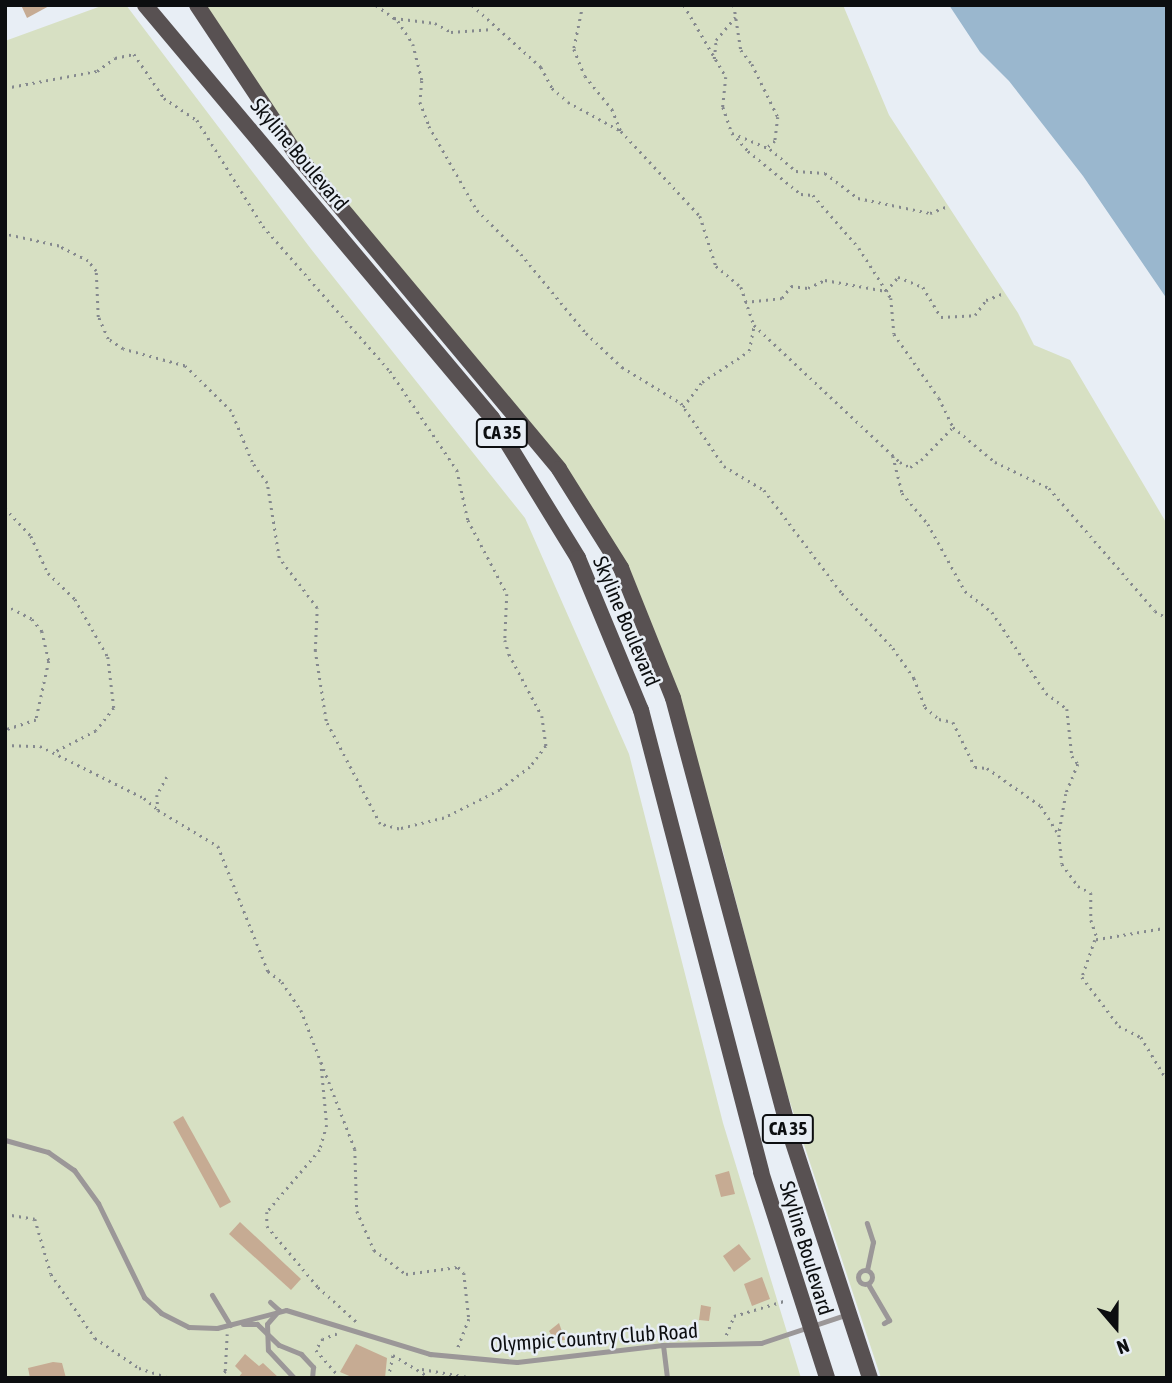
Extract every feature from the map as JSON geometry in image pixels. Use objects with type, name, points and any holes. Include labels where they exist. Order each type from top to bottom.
[{"type":"main road","name":"Skyline Boulevard","points":[[145,5],[492,418],[578,558],[640,710],[761,1172],[827,1378]]},
{"type":"main road","name":"Skyline Boulevard","points":[[197,5],[296,154],[559,470],[621,568],[673,698],[764,1045],[870,1378]]},
{"type":"lane","points":[[5,1140],[48,1152],[74,1170],[108,1225],[138,1289],[161,1313],[189,1327],[257,1324],[279,1345],[306,1358],[313,1367],[312,1378]]},
{"type":"lane","points":[[867,1223],[873,1242],[867,1270],[858,1277],[868,1284],[889,1320],[884,1323]]},
{"type":"lane","points":[[867,1270],[873,1277],[868,1284]]},
{"type":"lane","points":[[212,1295],[227,1326]]},
{"type":"lane","points":[[270,1302],[279,1310]]},
{"type":"lane","name":"Olympic Country Club Road","points":[[279,1310],[455,1358],[535,1362],[663,1345],[761,1343],[848,1315]]},
{"type":"lane","points":[[227,1326],[279,1310]]},
{"type":"lane","points":[[279,1310],[270,1319],[267,1331],[272,1357],[293,1378]]},
{"type":"lane","points":[[663,1345],[667,1378]]},
{"type":"path","points":[[376,5],[394,18],[413,44],[422,81],[421,102],[429,126],[477,210],[521,254],[586,333],[622,367],[683,407],[724,466],[764,490],[842,593],[893,648],[914,678],[925,707],[939,719],[953,722],[975,767],[987,768],[1025,793],[1041,806],[1059,835]]},
{"type":"path","points":[[472,5],[493,29],[541,67],[552,88],[568,102],[621,131]]},
{"type":"path","points":[[583,5],[574,49],[621,131],[700,216],[716,266],[741,287],[754,325],[893,456],[910,467],[953,427]]},
{"type":"path","points":[[684,5],[726,77],[723,107],[732,132],[748,152],[802,194],[813,195],[859,248],[886,291],[894,310],[890,317],[894,334],[939,398],[953,427],[996,462],[1049,488],[1155,611],[1167,618]]},
{"type":"path","points":[[734,5],[734,17],[740,28],[741,50],[752,64],[778,117],[775,141],[767,148]]},
{"type":"path","points":[[714,59],[716,40],[734,17]]},
{"type":"path","points":[[394,18],[435,23],[451,32],[493,29]]},
{"type":"path","points":[[5,88],[97,71],[115,58],[134,54],[164,98],[197,120],[263,226],[390,371],[457,470],[468,520],[507,594],[505,640],[539,706],[546,739],[546,746],[521,776],[444,818],[399,829],[380,824],[326,721],[315,651],[317,608],[279,558],[267,483],[252,461],[231,411],[184,366],[123,349],[108,339],[98,317],[96,271],[88,261],[59,246],[5,234]]},
{"type":"path","points":[[732,132],[767,148],[796,171],[825,173],[858,198],[930,213],[948,206]]},
{"type":"path","points":[[886,291],[898,277],[923,287],[941,317],[975,315],[986,300],[1004,293]]},
{"type":"path","points":[[745,302],[782,298],[791,286],[808,288],[825,280],[886,291]]},
{"type":"path","points":[[683,407],[702,382],[749,351],[754,325]]},
{"type":"path","points":[[893,456],[902,493],[928,524],[965,591],[992,612],[1046,693],[1067,709],[1072,756],[1078,764],[1066,794],[1059,835],[1062,864],[1078,886],[1091,893],[1091,920],[1098,940]]},
{"type":"path","points":[[5,508],[31,536],[48,573],[75,599],[108,657],[114,708],[96,731],[53,753]]},
{"type":"path","points":[[5,605],[32,619],[42,631],[49,661],[36,720],[5,730]]},
{"type":"path","points":[[5,745],[40,746],[144,798],[158,810],[218,846],[268,971],[294,996],[321,1059],[355,1149],[356,1212],[374,1250],[406,1274],[458,1267],[464,1273],[470,1319],[455,1358]]},
{"type":"path","points":[[158,810],[157,795],[167,777]]},
{"type":"path","points":[[1167,929],[1098,940],[1088,956],[1084,981],[1119,1026],[1141,1037],[1167,1080]]},
{"type":"path","points":[[321,1059],[327,1125],[320,1150],[271,1207],[267,1226],[318,1287],[354,1318],[359,1332]]},
{"type":"path","points":[[5,1214],[35,1219],[51,1273],[95,1338],[138,1368],[169,1378]]},
{"type":"path","points":[[726,1344],[727,1327],[734,1317],[784,1301]]},
{"type":"path","points":[[220,1378],[225,1371],[227,1326]]},
{"type":"path","points":[[340,1378],[316,1345],[343,1327]]},
{"type":"path","points":[[388,1378],[393,1355],[431,1378]]},
{"type":"path","points":[[420,1369],[473,1378]]},
{"type":"green space","points":[[104,5],[126,5],[311,249],[525,518],[629,754],[723,1123],[801,1378],[5,1378],[5,41]]},
{"type":"green space","points":[[197,5],[843,5],[889,115],[1018,313],[1034,345],[1070,360],[1167,524],[1167,1378],[881,1378],[782,1078],[721,844],[713,846],[689,753],[591,515],[314,177]]},
{"type":"water","points":[[949,5],[1167,5],[1167,299],[1083,176],[1009,81],[980,52]]},
{"type":"building","points":[[21,5],[51,5],[27,18]]},
{"type":"building","points":[[183,1116],[231,1202],[220,1208],[173,1122]]},
{"type":"building","points":[[729,1171],[735,1194],[721,1197],[715,1175]]},
{"type":"building","points":[[240,1222],[301,1279],[291,1290],[229,1234]]},
{"type":"building","points":[[739,1244],[751,1259],[734,1272],[723,1256]]},
{"type":"building","points":[[762,1277],[770,1299],[752,1306],[744,1284]]},
{"type":"building","points":[[701,1305],[711,1307],[709,1321],[699,1320]]},
{"type":"building","points":[[559,1323],[565,1340],[555,1341],[549,1331]]},
{"type":"building","points":[[356,1344],[387,1358],[385,1378],[354,1378],[340,1372]]},
{"type":"building","points":[[245,1354],[259,1366],[263,1363],[279,1378],[238,1378],[242,1373],[235,1366]]},
{"type":"building","points":[[53,1362],[62,1363],[66,1378],[30,1378],[28,1368]]}]
